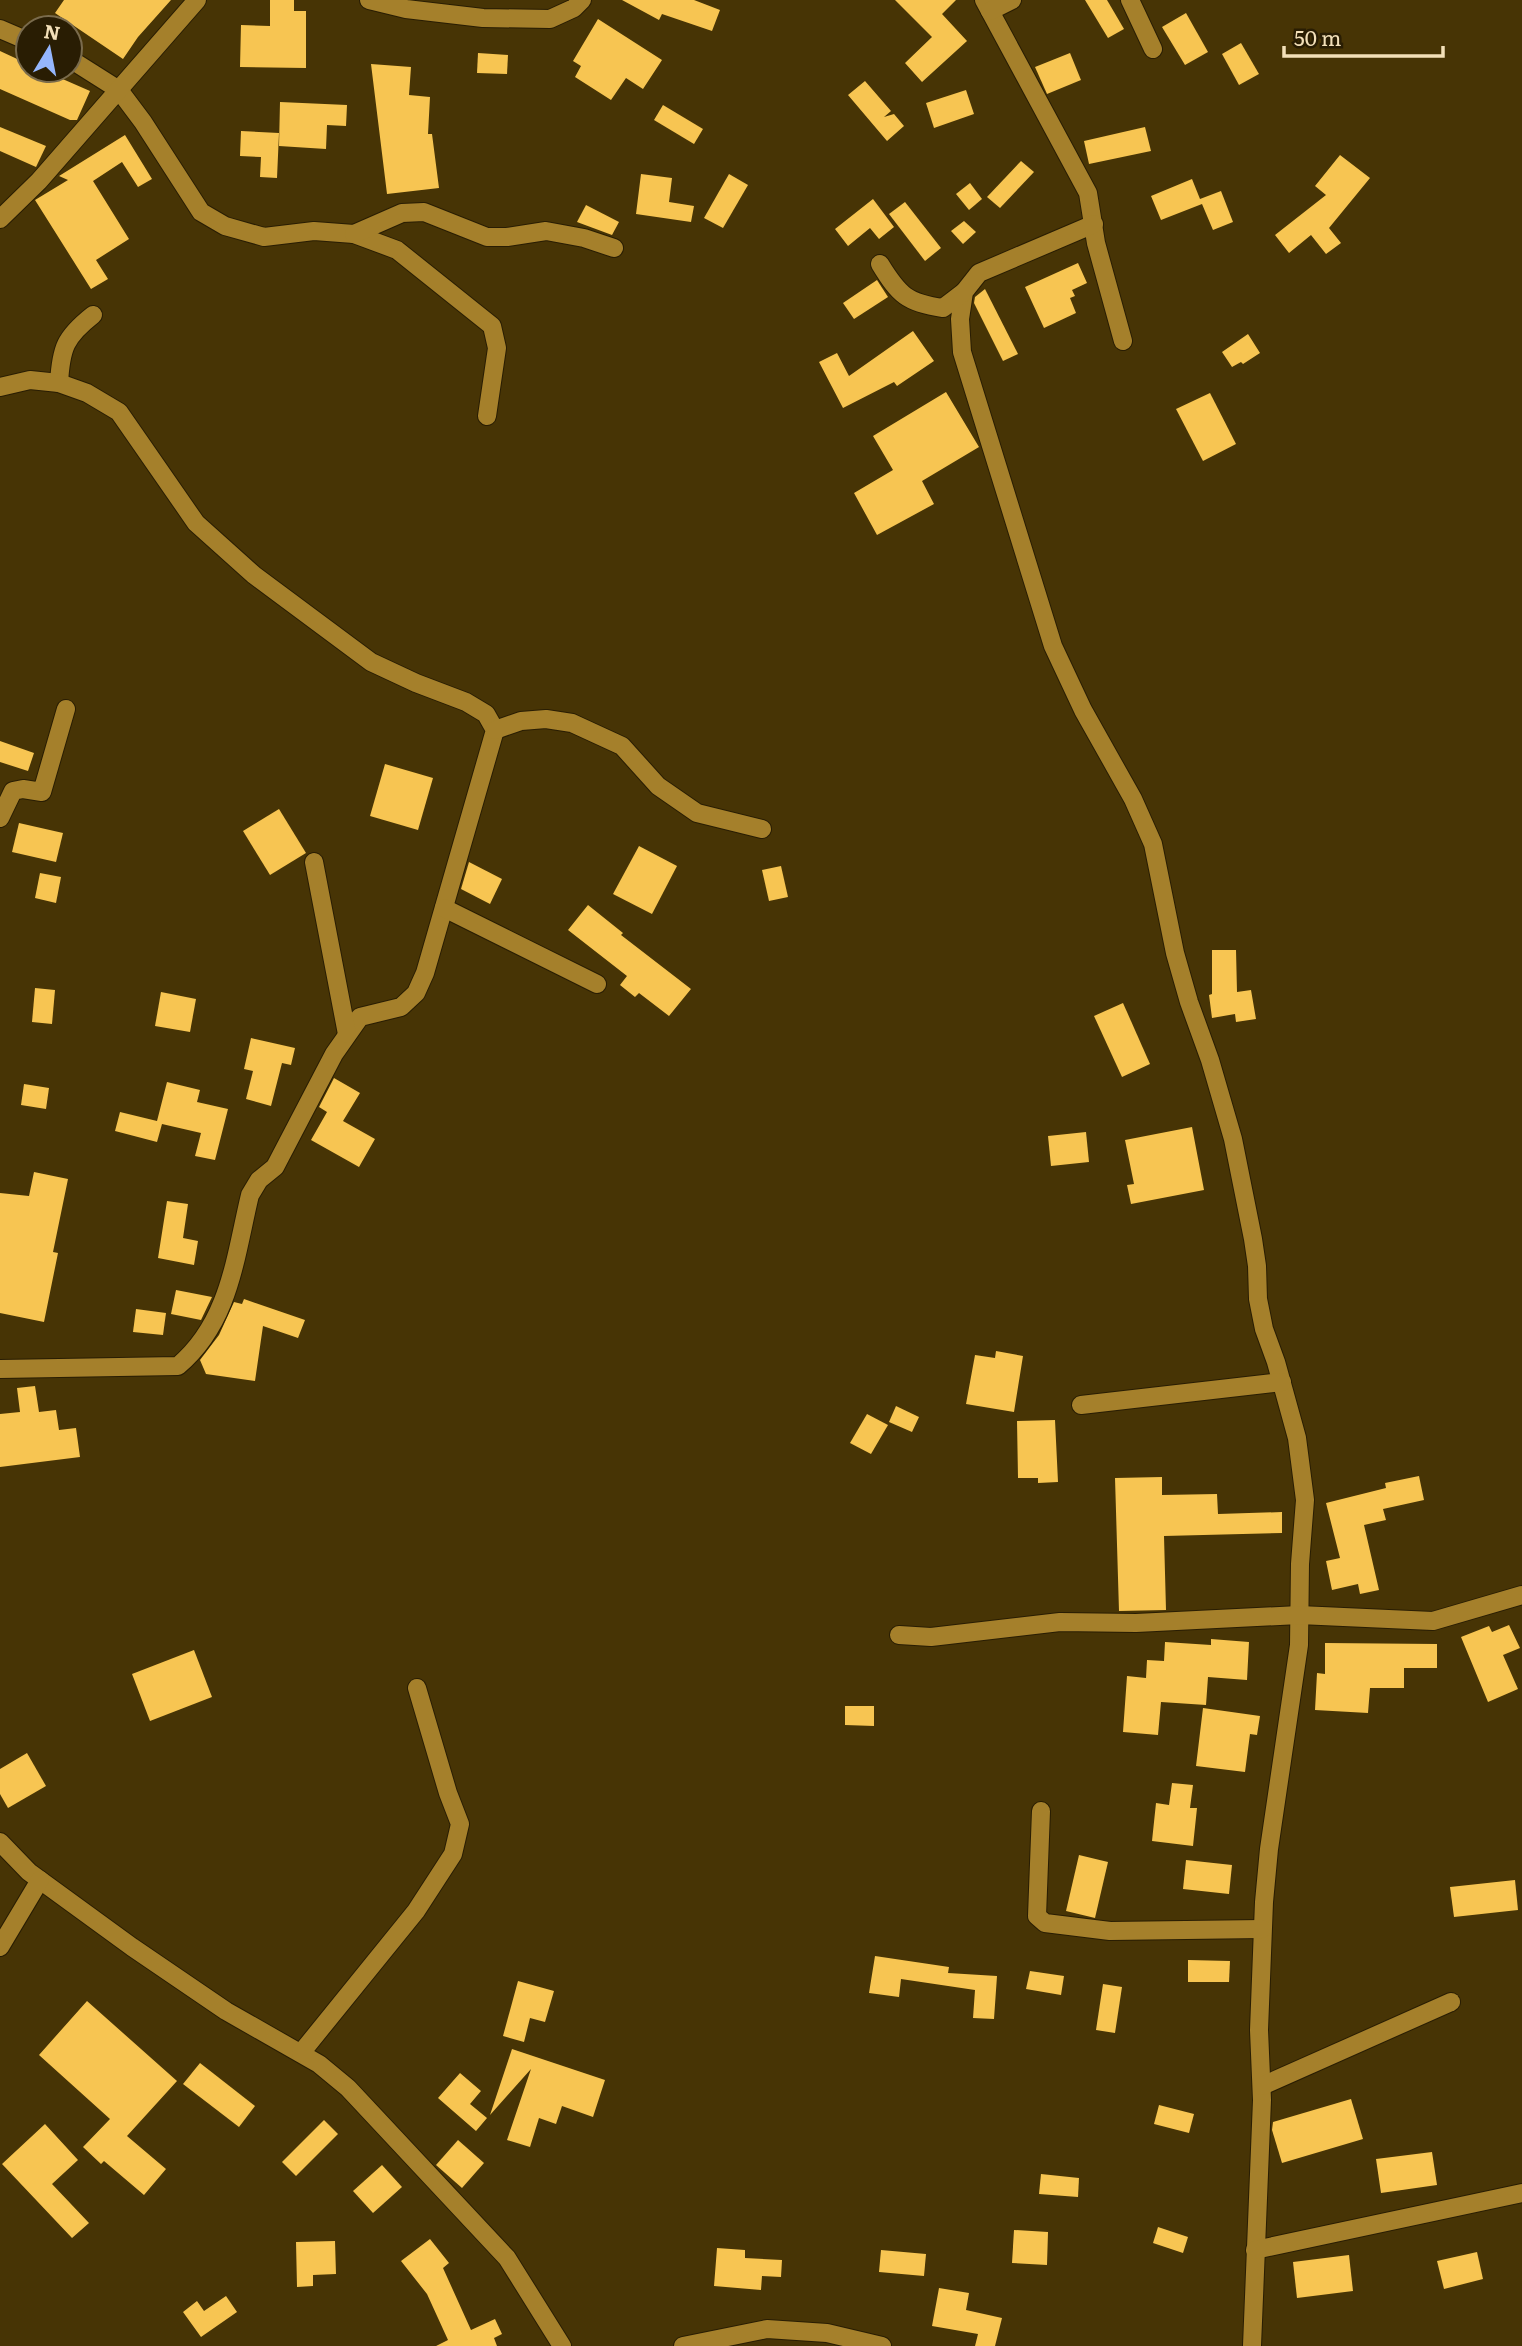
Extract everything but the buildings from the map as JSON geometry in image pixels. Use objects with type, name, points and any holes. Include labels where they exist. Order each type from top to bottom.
[{"type":"street","points":[[0,219],[39,181],[197,0]]},
{"type":"street","points":[[369,0],[406,9],[483,19],[550,19],[574,8],[582,0]]},
{"type":"street","points":[[1012,0],[987,5],[1088,193],[1096,243],[1123,341]]},
{"type":"street","points":[[1130,0],[1153,49]]},
{"type":"street","points":[[84,68],[119,90],[201,212],[225,226],[264,237],[314,231],[354,234],[397,250],[492,326],[497,348],[487,416]]},
{"type":"street","points":[[354,234],[402,213],[424,212],[487,237],[546,231],[584,238],[614,248]]},
{"type":"street","points":[[880,264],[894,287],[919,304],[943,308],[964,292],[979,273],[1094,224]]},
{"type":"street","points":[[964,292],[960,319],[962,352],[1053,646],[1083,710],[1133,799],[1153,844],[1175,953],[1233,1139],[1253,1239],[1258,1299],[1264,1329],[1297,1438],[1305,1500],[1300,1564],[1299,1644],[1269,1849],[1262,1929],[1259,2030],[1262,2086],[1252,2346]]},
{"type":"street","points":[[60,383],[61,357],[73,330],[93,314]]},
{"type":"street","points":[[0,387],[30,380],[60,383],[88,393],[120,412],[196,523],[254,575],[371,662],[466,702],[486,714],[495,730],[425,972],[416,993],[401,1007],[360,1017],[334,1054],[275,1167],[259,1180],[250,1195],[223,1305],[194,1353],[178,1366],[0,1369]]},
{"type":"street","points":[[0,818],[13,791],[23,789],[43,792],[66,709]]},
{"type":"street","points":[[495,730],[521,721],[546,719],[572,723],[622,746],[658,786],[697,813],[762,829]]},
{"type":"street","points":[[314,862],[347,1034]]},
{"type":"street","points":[[444,908],[597,984]]},
{"type":"street","points":[[1081,1405],[1282,1382]]},
{"type":"street","points":[[899,1635],[931,1637],[1060,1622],[1136,1623],[1299,1615],[1433,1621],[1522,1595]]},
{"type":"street","points":[[301,2053],[416,1912],[453,1854],[460,1824],[417,1688]]},
{"type":"street","points":[[1041,1811],[1039,1920],[1110,1931],[1262,1929]]},
{"type":"street","points":[[0,1842],[29,1872],[132,1947],[226,2011],[319,2064],[348,2088],[507,2258],[562,2346]]},
{"type":"street","points":[[0,1947],[40,1880]]},
{"type":"street","points":[[1262,2086],[1451,2002]]},
{"type":"street","points":[[1255,2249],[1522,2193]]},
{"type":"street","points":[[683,2346],[767,2329],[827,2333],[882,2346]]}]
